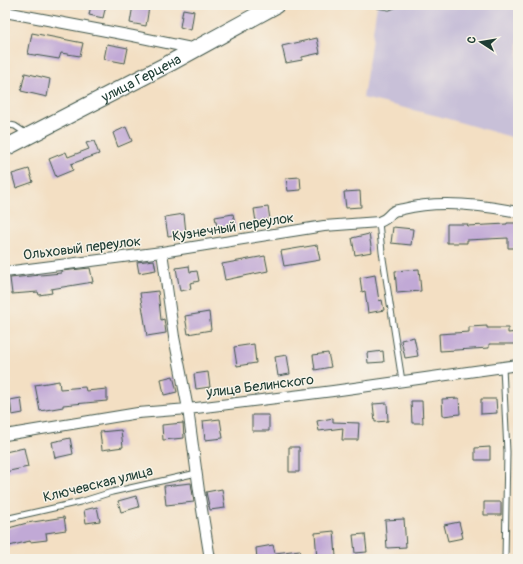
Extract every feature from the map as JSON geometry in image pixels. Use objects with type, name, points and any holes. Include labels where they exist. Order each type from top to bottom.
[{"type":"main road","name":"улица Герцена","points":[[5,148],[196,49],[276,5]]},
{"type":"street","points":[[5,12],[196,49]]},
{"type":"street","points":[[379,222],[387,219],[393,211],[415,206],[463,205],[492,207],[518,212]]},
{"type":"street","name":"Кузнечный переулок","points":[[210,559],[188,409],[174,337],[162,252],[324,226],[379,222]]},
{"type":"street","name":"Ольховый переулок","points":[[5,272],[162,252]]},
{"type":"street","name":"улица Белинского","points":[[5,435],[138,413],[188,409],[333,391],[518,364]]},
{"type":"lane","points":[[378,5],[389,7],[394,5]]},
{"type":"lane","points":[[5,124],[15,126],[30,135]]},
{"type":"lane","points":[[379,222],[382,252],[402,381]]},
{"type":"lane","points":[[503,367],[507,452],[505,559]]},
{"type":"lane","name":"Ключевская улица","points":[[5,519],[80,502],[112,492],[197,473]]},
{"type":"shaded area","points":[[377,5],[518,5],[518,139],[438,116],[363,98]]},
{"type":"building","points":[[91,5],[106,5],[103,18],[89,15]]},
{"type":"building","points":[[133,5],[149,7],[146,26],[130,23]]},
{"type":"building","points":[[183,9],[194,11],[191,30],[180,27]]},
{"type":"building","points":[[32,33],[83,43],[80,56],[61,53],[59,59],[28,54]]},
{"type":"building","points":[[317,38],[320,53],[302,57],[302,60],[286,63],[282,46]]},
{"type":"building","points":[[107,44],[128,48],[125,63],[104,59]]},
{"type":"building","points":[[25,73],[50,79],[47,97],[21,91]]},
{"type":"building","points":[[126,127],[132,141],[118,147],[113,133]]},
{"type":"building","points":[[94,141],[99,154],[71,164],[73,170],[56,177],[49,159],[66,152],[68,157],[89,149],[86,143]]},
{"type":"building","points":[[29,169],[33,182],[16,188],[12,174]]},
{"type":"building","points":[[300,177],[301,190],[288,191],[286,178]]},
{"type":"building","points":[[360,191],[361,207],[346,208],[344,192]]},
{"type":"building","points":[[268,207],[270,219],[256,222],[254,209]]},
{"type":"building","points":[[184,214],[186,233],[168,236],[165,217]]},
{"type":"building","points":[[233,214],[236,227],[218,231],[215,217]]},
{"type":"building","points":[[518,223],[518,248],[508,248],[508,238],[467,240],[467,243],[447,243],[447,224],[468,224],[467,226]]},
{"type":"building","points":[[393,227],[413,229],[411,245],[391,243]]},
{"type":"building","points":[[369,234],[372,252],[355,255],[352,238]]},
{"type":"building","points":[[317,245],[320,260],[284,266],[281,251]]},
{"type":"building","points":[[265,256],[268,271],[225,280],[222,264]]},
{"type":"building","points":[[154,260],[156,270],[139,273],[137,262]]},
{"type":"building","points":[[189,266],[190,272],[197,271],[199,281],[190,283],[191,289],[180,291],[176,268]]},
{"type":"building","points":[[90,268],[93,282],[51,289],[52,293],[39,295],[38,292],[12,294],[10,278],[61,273],[61,271]]},
{"type":"building","points":[[419,269],[421,291],[397,293],[395,271]]},
{"type":"building","points":[[375,275],[379,301],[382,300],[384,310],[368,313],[365,291],[362,292],[360,278]]},
{"type":"building","points":[[158,291],[161,320],[164,319],[166,333],[147,336],[140,293]]},
{"type":"building","points":[[209,312],[211,330],[188,334],[185,316]]},
{"type":"building","points":[[487,326],[487,328],[508,328],[508,333],[518,332],[518,344],[489,344],[489,348],[440,351],[439,334],[469,332],[469,327]]},
{"type":"building","points":[[414,337],[418,356],[405,358],[401,340]]},
{"type":"building","points":[[254,344],[256,363],[237,366],[234,347]]},
{"type":"building","points":[[383,351],[384,362],[368,363],[367,353]]},
{"type":"building","points":[[328,353],[331,367],[315,370],[313,355]]},
{"type":"building","points":[[287,355],[290,374],[278,376],[275,357]]},
{"type":"building","points":[[208,372],[210,387],[196,389],[194,374]]},
{"type":"building","points":[[173,376],[177,392],[164,395],[161,379]]},
{"type":"building","points":[[59,381],[60,389],[85,387],[86,391],[107,389],[107,401],[63,405],[63,407],[40,411],[35,385]]},
{"type":"building","points":[[21,398],[23,413],[12,415],[10,400]]},
{"type":"building","points":[[459,398],[460,414],[443,416],[442,399]]},
{"type":"building","points":[[481,399],[496,399],[497,413],[481,414]]},
{"type":"building","points":[[411,401],[422,401],[423,423],[412,423]]},
{"type":"building","points":[[387,403],[388,421],[375,422],[373,404]]},
{"type":"building","points":[[252,415],[269,415],[269,431],[252,431]]},
{"type":"building","points":[[333,418],[333,422],[359,423],[358,440],[342,440],[343,428],[319,431],[317,421]]},
{"type":"building","points":[[220,419],[223,438],[205,440],[203,421]]},
{"type":"building","points":[[183,423],[184,438],[163,440],[162,425]]},
{"type":"building","points":[[121,430],[123,447],[102,450],[100,432]]},
{"type":"building","points":[[70,438],[73,454],[55,458],[52,442]]},
{"type":"building","points":[[289,447],[299,447],[299,472],[289,472]]},
{"type":"building","points":[[490,447],[490,460],[475,460],[475,448]]},
{"type":"building","points":[[24,448],[28,467],[5,472],[5,452]]},
{"type":"building","points":[[191,483],[194,502],[166,505],[164,486]]},
{"type":"building","points":[[222,489],[225,508],[210,510],[206,492]]},
{"type":"building","points":[[136,496],[139,507],[121,512],[118,501]]},
{"type":"building","points":[[484,502],[501,502],[501,515],[484,515]]},
{"type":"building","points":[[97,507],[100,521],[86,523],[84,510]]},
{"type":"building","points":[[64,517],[66,530],[46,533],[47,540],[30,541],[5,547],[5,529],[27,523]]},
{"type":"building","points":[[404,519],[406,547],[387,548],[385,520]]},
{"type":"building","points":[[459,522],[463,538],[448,541],[444,525]]},
{"type":"building","points":[[334,531],[336,557],[317,559],[315,533]]},
{"type":"building","points":[[365,534],[367,552],[355,553],[353,535]]},
{"type":"building","points":[[273,545],[275,553],[300,550],[302,559],[257,559],[256,548]]}]
